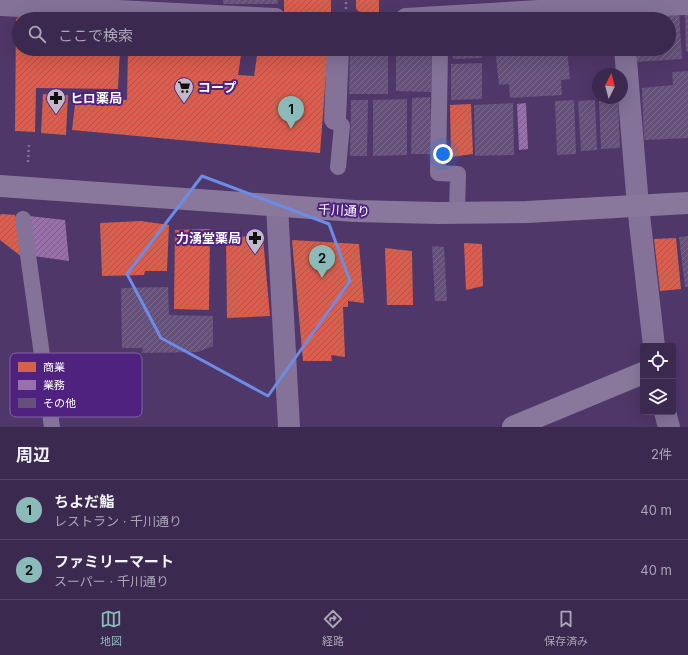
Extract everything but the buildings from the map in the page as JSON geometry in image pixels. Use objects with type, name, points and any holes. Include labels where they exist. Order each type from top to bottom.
[{"type":"main road","name":"千川通り","points":[[0,186],[355,211],[457,213],[527,212],[688,204]]},
{"type":"main road","points":[[514,427],[640,374]]},
{"type":"street","points":[[549,12],[688,4]]},
{"type":"street","points":[[0,5],[138,12]]},
{"type":"street","points":[[335,118],[338,56]]},
{"type":"street","points":[[626,56],[638,206],[654,343]]},
{"type":"street","points":[[278,206],[289,427]]},
{"type":"street","points":[[666,415],[669,427]]},
{"type":"lane","points":[[440,56],[438,173],[458,174],[457,213]]},
{"type":"lane","points":[[335,118],[342,126],[338,167]]},
{"type":"lane","points":[[23,218],[42,353]]},
{"type":"lane","points":[[51,417],[52,427]]},
{"type":"path","points":[[346,0],[346,12]]},
{"type":"highlighted area","points":[[202,176],[329,224],[350,281],[268,396],[161,338],[127,274]]},
{"type":"place","name":"コープ","points":[[184,104]]},
{"type":"place","name":"ヒロ薬局","points":[[56,115]]},
{"type":"place","name":"ちよだ鮨","points":[[291,129]]},
{"type":"place","name":"力湧堂薬局","points":[[255,255]]},
{"type":"place","name":"ファミリーマート","points":[[322,278]]}]
